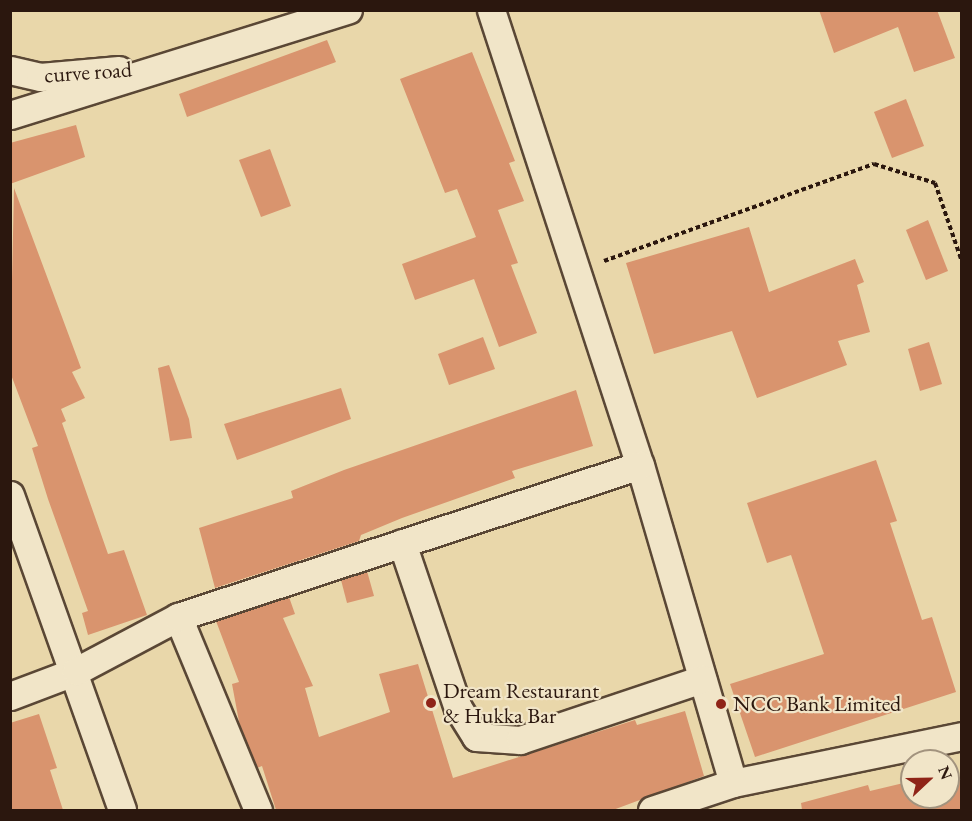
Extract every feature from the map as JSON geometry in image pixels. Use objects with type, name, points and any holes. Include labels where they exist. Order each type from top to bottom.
[{"type":"street","points":[[10,116],[348,10]]},
{"type":"street","points":[[491,10],[640,465],[733,783]]},
{"type":"street","name":"curve road","points":[[10,69],[40,77],[167,66]]},
{"type":"street","points":[[10,696],[76,671],[178,617],[640,465]]},
{"type":"street","points":[[10,495],[76,671],[117,809]]},
{"type":"street","points":[[402,543],[458,708],[476,737],[520,740],[702,678]]},
{"type":"street","points":[[178,617],[258,810]]},
{"type":"street","points":[[652,810],[733,783],[962,736]]},
{"type":"path","points":[[575,271],[874,164],[935,183],[962,262]]},
{"type":"building","points":[[819,10],[937,10],[955,58],[914,72],[898,27],[834,53]]},
{"type":"building","points":[[327,40],[336,62],[187,117],[179,94]]},
{"type":"building","points":[[472,52],[515,161],[509,163],[524,201],[498,210],[518,263],[511,265],[537,333],[499,347],[474,279],[415,300],[402,264],[476,237],[457,189],[445,193],[400,79]]},
{"type":"building","points":[[906,99],[924,146],[892,158],[874,112]]},
{"type":"building","points":[[76,125],[85,157],[10,184],[10,143]]},
{"type":"building","points":[[270,149],[291,206],[261,217],[239,160]]},
{"type":"building","points":[[14,188],[81,368],[72,372],[85,398],[61,409],[66,421],[62,423],[108,554],[124,550],[147,615],[88,635],[82,613],[88,611],[32,448],[38,446],[10,372]]},
{"type":"building","points":[[928,220],[948,271],[926,280],[906,230]]},
{"type":"building","points":[[749,227],[769,292],[855,259],[864,282],[857,285],[870,332],[838,341],[847,365],[757,398],[732,331],[654,354],[626,263]]},
{"type":"building","points":[[483,337],[495,369],[449,385],[438,354]]},
{"type":"building","points":[[929,342],[942,384],[920,391],[908,349]]},
{"type":"building","points":[[169,365],[189,419],[192,438],[170,441],[158,368]]},
{"type":"building","points":[[341,388],[351,419],[237,460],[224,424]]},
{"type":"building","points":[[576,390],[593,446],[512,471],[515,478],[402,518],[361,535],[359,541],[215,588],[199,528],[293,498],[291,491],[344,470]]},
{"type":"building","points":[[876,460],[897,521],[890,523],[922,620],[932,617],[956,692],[755,757],[730,684],[824,654],[791,555],[767,563],[747,503]]},
{"type":"building","points":[[367,571],[374,596],[347,603],[341,580]]},
{"type":"building","points":[[289,597],[295,614],[283,618],[313,686],[305,688],[319,737],[390,712],[379,674],[418,664],[453,778],[635,720],[637,725],[685,711],[704,776],[613,810],[276,810],[262,766],[257,768],[240,727],[232,684],[239,682],[216,621]]},
{"type":"building","points":[[39,714],[57,768],[50,770],[63,810],[10,810],[10,723]]},
{"type":"building","points":[[960,777],[962,777],[962,810],[802,810],[801,803],[868,785],[870,791],[900,784],[900,809],[960,809]]},
{"type":"place","name":"Dream Restaurant & Hukka Bar","points":[[431,703]]},
{"type":"place","name":"NCC Bank Limited","points":[[721,704]]}]
